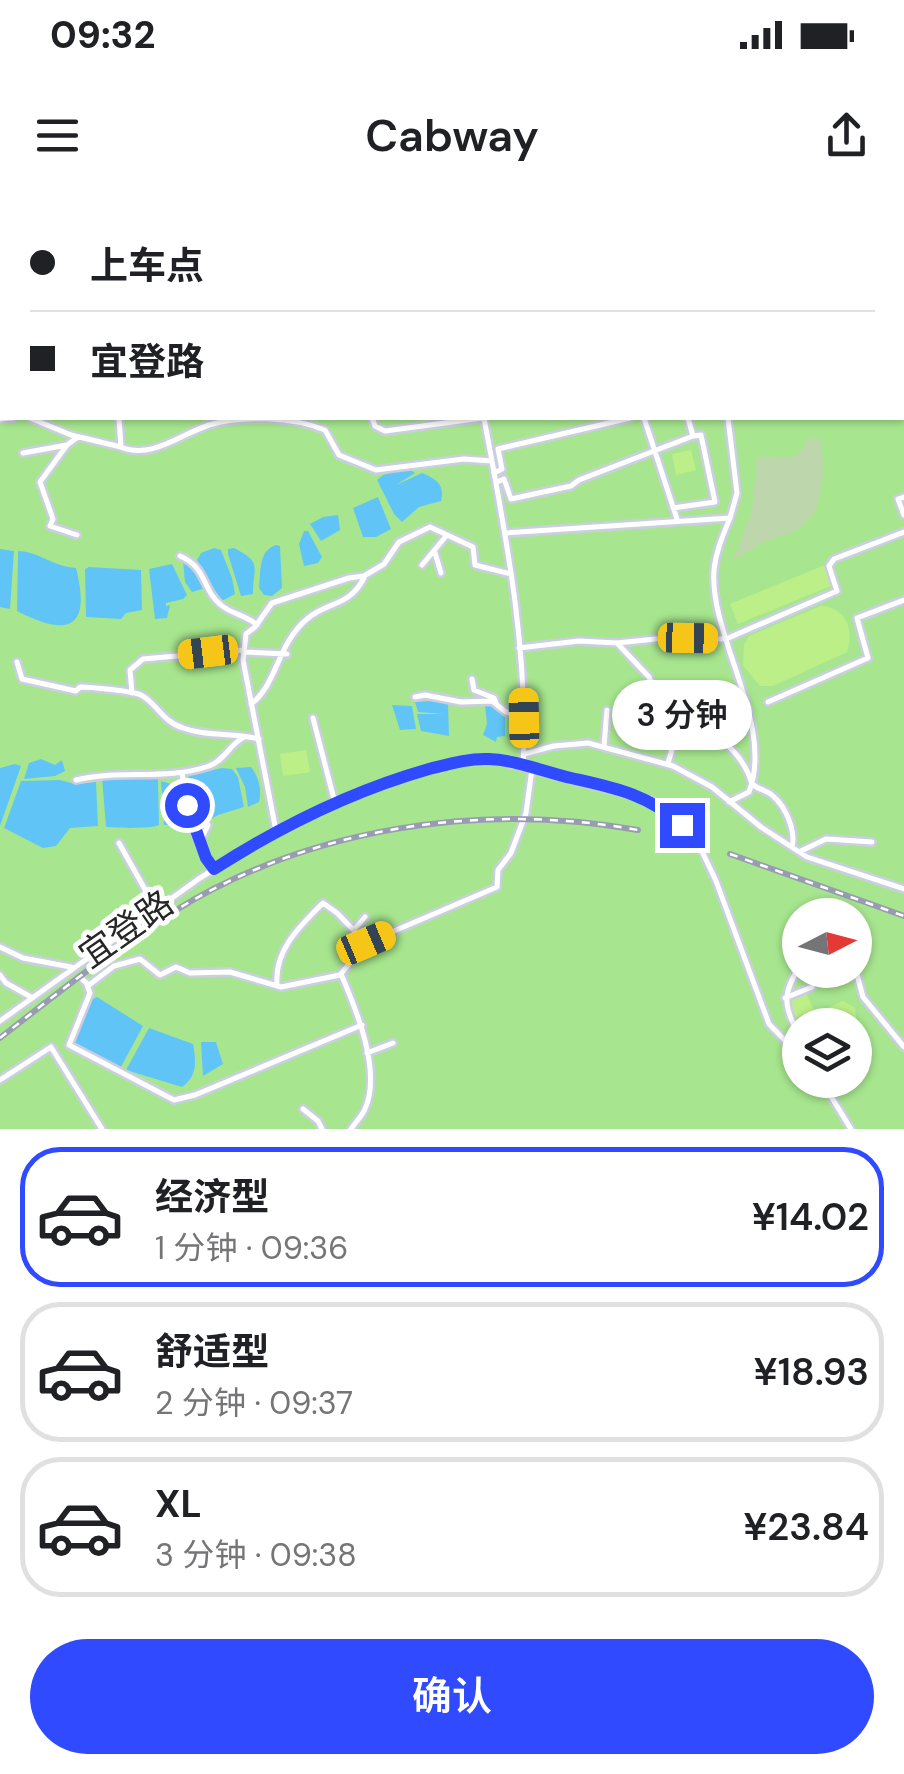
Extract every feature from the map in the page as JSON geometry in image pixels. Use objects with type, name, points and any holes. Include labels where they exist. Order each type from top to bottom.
[{"type":"street","points":[[35,420],[78,436],[150,450],[209,425],[260,420],[325,430],[338,454],[376,470],[464,459],[492,461]]},
{"type":"street","points":[[119,420],[122,447]]},
{"type":"street","points":[[373,420],[385,432],[459,420]]},
{"type":"street","points":[[483,420],[511,574],[524,718],[523,767]]},
{"type":"street","points":[[622,420],[498,450],[511,499],[571,486],[578,480],[701,435],[715,502],[673,508]]},
{"type":"street","points":[[645,420],[677,520]]},
{"type":"street","points":[[689,420],[693,436]]},
{"type":"street","points":[[728,420],[736,493],[714,573],[726,638],[747,704],[752,740],[752,784],[749,792],[729,802]]},
{"type":"street","points":[[78,436],[40,482],[53,519],[50,526],[78,534]]},
{"type":"street","points":[[23,452],[67,445]]},
{"type":"street","points":[[494,472],[502,470]]},
{"type":"street","points":[[496,482],[504,479]]},
{"type":"street","points":[[904,496],[898,498],[904,515]]},
{"type":"street","points":[[506,532],[730,518]]},
{"type":"street","points":[[276,831],[244,677],[243,651],[246,634],[272,603],[364,576],[384,564],[398,542],[413,532],[434,527],[473,547],[475,565],[511,574]]},
{"type":"street","points":[[519,648],[580,641],[617,644],[665,638],[726,638],[837,592],[829,566],[834,559],[904,532]]},
{"type":"street","points":[[422,565],[446,535]]},
{"type":"street","points":[[435,553],[441,573]]},
{"type":"street","points":[[180,556],[194,562],[223,608],[249,618],[256,625]]},
{"type":"street","points":[[251,704],[266,693],[283,655],[306,620],[350,598],[364,576]]},
{"type":"street","points":[[768,702],[868,658],[857,618],[904,600]]},
{"type":"street","points":[[617,644],[650,677],[661,706],[735,750],[748,769],[752,784],[776,799],[794,832],[792,847]]},
{"type":"street","points":[[132,692],[130,670],[143,658],[243,651],[283,655]]},
{"type":"street","points":[[17,662],[22,679],[76,691],[80,687],[99,687],[110,692],[132,692],[147,699],[172,725],[200,734],[259,739]]},
{"type":"street","points":[[472,679],[474,690],[494,698],[506,712],[524,718]]},
{"type":"street","points":[[415,697],[496,703]]},
{"type":"street","points":[[604,746],[607,710]]},
{"type":"street","points":[[667,764],[673,746],[673,712]]},
{"type":"street","points":[[313,718],[335,804]]},
{"type":"street","points":[[76,780],[182,772],[215,764],[236,741],[247,736]]},
{"type":"street","points":[[524,754],[588,743],[667,764],[712,787],[807,857],[904,889]]},
{"type":"street","name":"宜登路","points":[[0,1022],[156,909],[276,831],[391,780],[462,760],[492,758],[651,800],[688,831],[716,881],[769,1024],[782,1037]]},
{"type":"street","points":[[362,1025],[195,1095],[174,1100],[69,1045],[90,993],[85,983],[114,966],[140,959],[160,975],[176,967],[190,972],[230,972],[277,986],[341,974],[366,943],[497,887],[498,870],[511,853],[526,813],[532,769]]},
{"type":"street","points":[[182,772],[187,805],[214,869]]},
{"type":"street","points":[[200,842],[208,825]]},
{"type":"street","points":[[802,851],[826,839],[872,842]]},
{"type":"street","points":[[120,843],[156,909]]},
{"type":"street","points":[[277,986],[276,972],[284,948],[306,918],[323,904],[366,943]]},
{"type":"street","points":[[354,930],[365,917]]},
{"type":"street","points":[[0,947],[23,958],[72,968]]},
{"type":"street","points":[[341,974],[362,1025],[367,1053],[366,1108],[351,1129]]},
{"type":"street","points":[[0,975],[6,983],[32,997]]},
{"type":"street","points":[[790,988],[786,998],[790,1008]]},
{"type":"street","points":[[786,998],[810,988]]},
{"type":"street","points":[[861,988],[863,997],[904,1047]]},
{"type":"street","points":[[367,1053],[392,1042]]},
{"type":"street","points":[[0,1080],[50,1046],[102,1129]]},
{"type":"street","points":[[832,1098],[852,1129]]},
{"type":"street","points":[[304,1109],[322,1129]]},
{"type":"green space","points":[[0,420],[904,420],[904,1129],[0,1129]]},
{"type":"green space","points":[[809,438],[821,439],[823,465],[821,492],[812,515],[792,532],[768,540],[733,560],[752,511],[757,457],[793,457]]},
{"type":"green space","points":[[691,450],[696,470],[676,475],[672,454]]},
{"type":"green space","points":[[825,565],[833,585],[738,624],[730,604]]},
{"type":"green space","points":[[821,606],[837,611],[846,622],[850,636],[847,652],[773,686],[760,686],[743,665],[744,645],[749,636]]},
{"type":"green space","points":[[306,750],[310,772],[283,776],[280,754]]},
{"type":"green space","points":[[806,993],[813,1008],[790,1008],[787,1002]]},
{"type":"green space","points":[[843,1001],[855,1008],[827,1008]]},
{"type":"water","points":[[408,468],[415,473],[396,485],[422,473],[438,483],[442,495],[441,501],[419,507],[402,522],[377,480]]},
{"type":"water","points":[[378,497],[391,529],[376,537],[363,537],[353,508]]},
{"type":"water","points":[[338,515],[340,530],[321,541],[310,524]]},
{"type":"water","points":[[304,531],[308,531],[322,557],[318,563],[304,566],[299,544]]},
{"type":"water","points":[[280,546],[282,588],[272,596],[264,595],[259,588],[262,562],[266,552]]},
{"type":"water","points":[[214,548],[221,550],[235,594],[220,602],[197,560],[201,553]]},
{"type":"water","points":[[234,548],[253,562],[253,594],[241,596],[228,554],[228,549]]},
{"type":"water","points":[[0,549],[14,551],[10,609],[0,607]]},
{"type":"water","points":[[18,551],[76,568],[81,605],[71,623],[50,624],[17,611]]},
{"type":"water","points":[[183,561],[193,566],[206,588],[192,592],[185,582]]},
{"type":"water","points":[[172,564],[187,595],[166,603],[170,605],[167,618],[155,619],[149,569]]},
{"type":"water","points":[[85,569],[141,570],[142,610],[126,613],[121,619],[86,617]]},
{"type":"water","points":[[415,702],[448,704],[449,736],[421,731],[417,714],[444,714],[418,712]]},
{"type":"water","points":[[392,705],[412,706],[416,729],[400,730]]},
{"type":"water","points":[[485,705],[497,708],[505,716],[505,736],[497,737],[496,742],[483,735],[487,724]]},
{"type":"water","points":[[646,720],[664,728],[668,743],[638,744],[632,740],[634,725]]},
{"type":"water","points":[[41,759],[55,765],[62,760],[65,771],[24,779],[29,763]]},
{"type":"water","points":[[21,766],[0,826],[0,768]]},
{"type":"water","points":[[251,767],[258,779],[260,797],[259,802],[248,807],[245,787],[236,768]]},
{"type":"water","points":[[232,769],[238,777],[244,807],[199,826],[194,822],[185,781],[191,775]]},
{"type":"water","points":[[102,778],[158,779],[159,825],[106,827]]},
{"type":"water","points":[[60,780],[75,784],[96,782],[98,826],[70,828],[56,846],[43,848],[4,828],[21,781]]},
{"type":"water","points":[[161,781],[181,787],[189,825],[164,825]]},
{"type":"water","points":[[97,997],[143,1026],[121,1067],[78,1049],[73,1043],[91,1000]]},
{"type":"water","points":[[149,1028],[193,1044],[193,1073],[182,1087],[126,1070]]},
{"type":"water","points":[[201,1042],[216,1042],[223,1064],[203,1076]]},
{"type":"railway","points":[[0,1038],[106,957],[173,912],[281,859],[339,841],[458,821],[519,819],[638,830]]},
{"type":"railway","points":[[730,854],[904,916]]},
{"type":"route","points":[[187,805],[206,858],[214,869],[288,824],[391,780],[462,760],[492,758],[620,790],[651,800],[682,825]]}]
